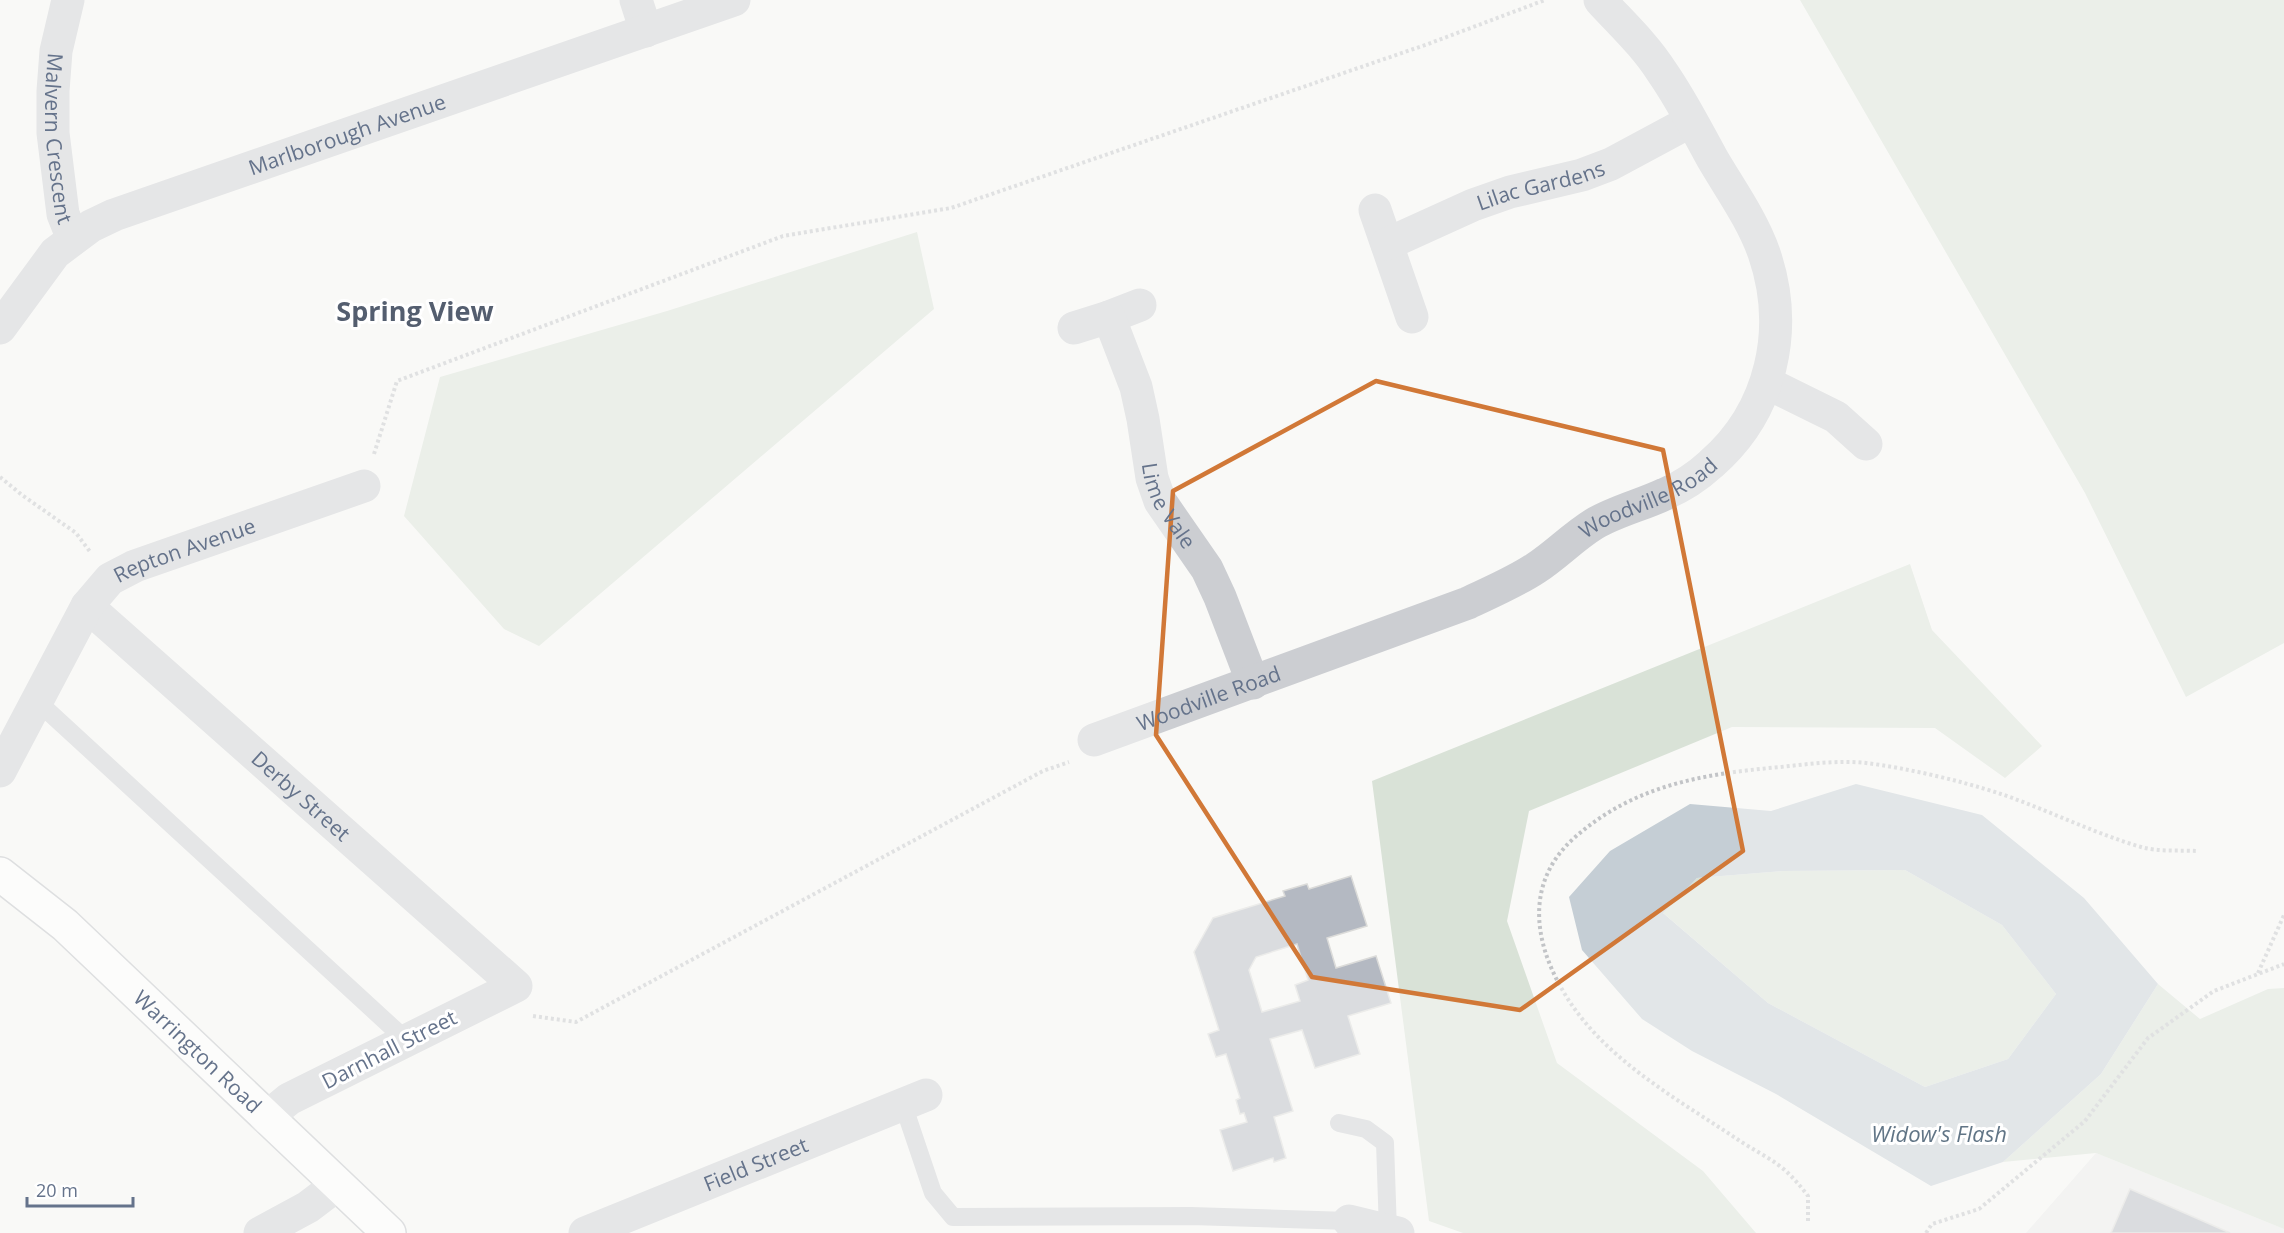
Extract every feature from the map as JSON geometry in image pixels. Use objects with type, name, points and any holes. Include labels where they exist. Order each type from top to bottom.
[{"type":"main road","name":"Warrington Road","points":[[0,874],[65,925],[389,1233]]},
{"type":"street","name":"Malvern Crescent","points":[[68,0],[56,51],[53,133],[63,214],[73,239]]},
{"type":"street","points":[[636,0],[646,31]]},
{"type":"street","name":"Marlborough Avenue","points":[[0,328],[55,253],[91,226],[114,215],[734,0]]},
{"type":"street","name":"Woodville Road","points":[[1094,740],[1468,603],[1496,590],[1537,568],[1595,523],[1667,494],[1710,465],[1728,447],[1753,412],[1767,383],[1775,331],[1775,304],[1764,253],[1742,206],[1662,71],[1600,0]]},
{"type":"street","name":"Lilac Gardens","points":[[1387,244],[1473,205],[1510,192],[1582,175],[1611,164],[1691,121]]},
{"type":"street","points":[[1375,210],[1412,317]]},
{"type":"street","points":[[1074,328],[1140,305]]},
{"type":"street","name":"Lime Vale","points":[[1109,317],[1136,387],[1152,478],[1160,501],[1207,569],[1253,683]]},
{"type":"street","points":[[1767,383],[1836,417],[1866,444]]},
{"type":"street","name":"Repton Avenue","points":[[0,771],[87,606],[110,579],[135,566],[364,486]]},
{"type":"street","name":"Derby Street","points":[[87,606],[516,986]]},
{"type":"street","name":"Darnhall Street","points":[[266,1118],[289,1099],[516,986]]},
{"type":"street","name":"Field Street","points":[[585,1233],[914,1100]]},
{"type":"street","points":[[260,1233],[308,1206],[337,1185]]},
{"type":"street","points":[[1349,1221],[1393,1232]]},
{"type":"lane","points":[[37,701],[406,1040]]},
{"type":"lane","points":[[914,1100],[933,1193],[953,1216],[1191,1216],[1349,1221]]},
{"type":"lane","points":[[1339,1123],[1366,1129],[1385,1143],[1393,1232]]},
{"type":"path","points":[[364,486],[397,381],[783,236],[951,208],[1428,44],[1545,0]]},
{"type":"path","points":[[0,477],[76,533],[110,579]]},
{"type":"path","points":[[529,1016],[576,1022],[1043,771],[1076,760],[1094,740]]},
{"type":"path","points":[[1808,1221],[1808,1196],[1787,1172],[1659,1087],[1611,1051],[1585,1022],[1563,991],[1540,932],[1538,902],[1545,876],[1558,852],[1580,833],[1616,808],[1648,792],[1683,780],[1724,772],[1828,762],[1865,763],[1910,771],[1999,794],[2143,848],[2198,850]]},
{"type":"path","points":[[2258,974],[2284,915]]},
{"type":"path","points":[[1926,1233],[1932,1224],[1979,1209],[2085,1121],[2148,1038],[2214,991],[2284,963]]},
{"type":"highlighted area","points":[[1376,381],[1663,450],[1743,851],[1520,1010],[1312,977],[1156,735],[1173,491]]},
{"type":"shaded area","points":[[1800,0],[2284,0],[2284,643],[2186,697],[2085,493]]},
{"type":"shaded area","points":[[917,232],[934,309],[539,646],[504,629],[404,516],[440,377],[667,311]]},
{"type":"shaded area","points":[[1910,564],[1932,630],[2042,746],[2005,778],[1935,728],[1732,727],[1529,811],[1507,921],[1557,1063],[1703,1171],[1756,1233],[1463,1233],[1429,1221],[1372,781]]},
{"type":"shaded area","points":[[1905,870],[2002,925],[2056,994],[2008,1059],[1925,1087],[1768,1003],[1662,912],[1697,878],[1783,871]]},
{"type":"shaded area","points":[[2158,984],[2200,1019],[2268,989],[2284,988],[2284,1229],[2096,1153],[2003,1162],[2101,1074]]},
{"type":"shaded area","points":[[2096,1153],[2284,1229],[2284,1233],[2026,1233]]},
{"type":"water","name":"Widow's Flash","points":[[1856,784],[1982,815],[2084,898],[2158,984],[2101,1074],[2003,1162],[1931,1186],[1776,1094],[1692,1051],[1642,1019],[1582,950],[1569,897],[1610,851],[1690,804],[1771,811]],"holes":[[[1905,870],[2002,925],[2056,994],[2008,1059],[1925,1087],[1768,1003],[1663,913],[1697,878],[1783,871]]]},
{"type":"building","points":[[1351,876],[1367,926],[1327,938],[1336,968],[1376,956],[1391,1003],[1348,1016],[1360,1054],[1315,1068],[1302,1030],[1270,1039],[1293,1111],[1274,1117],[1286,1158],[1274,1162],[1273,1158],[1233,1171],[1220,1130],[1247,1122],[1244,1113],[1240,1114],[1236,1100],[1240,1098],[1226,1054],[1216,1057],[1208,1034],[1219,1030],[1194,952],[1213,918],[1285,896],[1283,891],[1307,884],[1309,889]],"holes":[[[1297,944],[1308,980],[1295,985],[1300,1001],[1262,1012],[1249,970],[1256,957]]]},
{"type":"building","points":[[2130,1189],[2230,1233],[2111,1233]]},
{"type":"district","name":"Spring View","points":[[415,310]]}]
